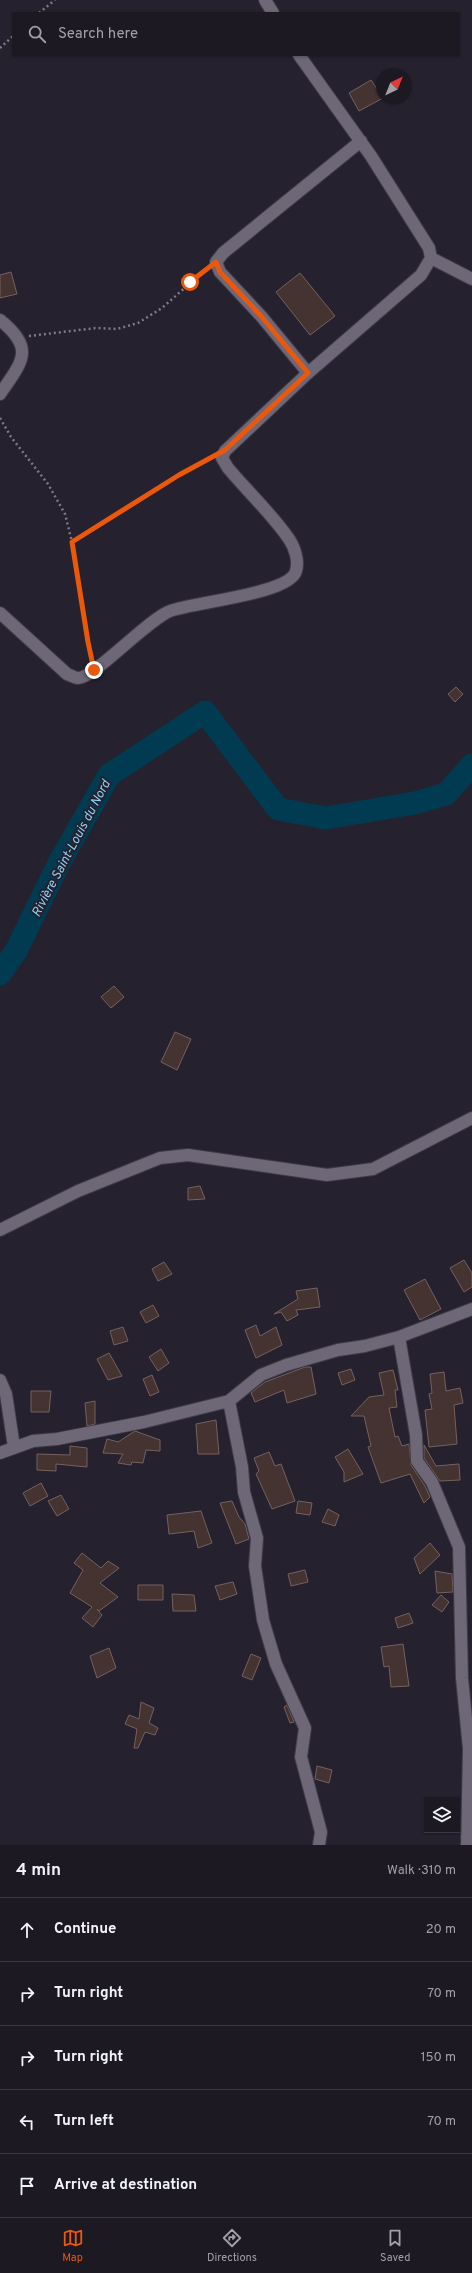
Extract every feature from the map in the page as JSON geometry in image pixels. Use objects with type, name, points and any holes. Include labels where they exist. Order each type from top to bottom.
[{"type":"street","points":[[265,0],[272,12]]},
{"type":"street","points":[[0,613],[67,674],[77,679],[85,677],[144,627],[169,612],[274,588],[291,580],[296,572],[298,561],[290,540],[228,468],[222,458],[225,450],[308,373],[421,275],[431,258],[429,248],[361,141],[300,56]]},
{"type":"street","points":[[308,373],[261,316],[220,272],[216,262],[223,253],[361,141]]},
{"type":"street","points":[[431,258],[472,279]]},
{"type":"street","points":[[0,320],[19,337],[23,349],[21,362],[0,394]]},
{"type":"street","points":[[0,1230],[78,1191],[160,1158],[188,1155],[327,1175],[373,1169],[472,1118]]},
{"type":"street","points":[[0,1453],[33,1441],[57,1439],[144,1422],[229,1401],[262,1375],[286,1365],[338,1350],[365,1346],[399,1336],[472,1309]]},
{"type":"street","points":[[399,1336],[416,1435],[417,1461],[432,1482],[459,1547],[462,1678],[469,1749],[466,1845]]},
{"type":"street","points":[[0,1380],[6,1394],[14,1447]]},
{"type":"street","points":[[229,1401],[242,1467],[244,1492],[257,1538],[255,1566],[263,1620],[276,1664],[305,1728],[301,1757],[321,1832],[319,1845]]},
{"type":"path","points":[[41,12],[55,0]]},
{"type":"path","points":[[0,48],[12,37]]},
{"type":"path","points":[[19,337],[96,328],[117,329],[138,323],[162,308],[190,282],[216,262]]},
{"type":"path","points":[[0,418],[11,437],[51,490],[65,514],[72,542],[94,670]]},
{"type":"path","points":[[72,542],[179,475],[225,450]]},
{"type":"building","points":[[371,80],[376,88],[376,102],[359,111],[349,93]]},
{"type":"building","points":[[11,272],[17,294],[0,298],[0,275]]},
{"type":"building","points":[[300,273],[335,316],[310,335],[276,292]]},
{"type":"building","points":[[456,687],[463,694],[455,702],[448,694]]},
{"type":"building","points":[[114,986],[124,997],[111,1008],[101,997]]},
{"type":"building","points":[[175,1032],[191,1039],[177,1070],[161,1062]]},
{"type":"building","points":[[200,1186],[205,1199],[188,1200],[188,1188]]},
{"type":"building","points":[[464,1260],[472,1273],[472,1287],[464,1292],[450,1268]]},
{"type":"building","points":[[164,1262],[172,1274],[158,1281],[152,1269]]},
{"type":"building","points":[[425,1279],[441,1309],[420,1320],[404,1290]]},
{"type":"building","points":[[317,1288],[320,1307],[296,1310],[298,1315],[287,1321],[281,1312],[274,1314],[298,1299],[296,1291]]},
{"type":"building","points":[[153,1305],[159,1316],[146,1323],[140,1312]]},
{"type":"building","points":[[256,1325],[260,1336],[276,1327],[282,1345],[256,1358],[245,1330]]},
{"type":"building","points":[[123,1327],[128,1341],[114,1345],[110,1331]]},
{"type":"building","points":[[161,1349],[169,1363],[158,1371],[149,1357]]},
{"type":"building","points":[[109,1353],[122,1376],[108,1380],[97,1359]]},
{"type":"building","points":[[305,1367],[311,1367],[316,1394],[287,1403],[284,1390],[255,1402],[251,1393],[265,1382]]},
{"type":"building","points":[[351,1369],[355,1380],[342,1385],[338,1373]]},
{"type":"building","points":[[393,1370],[398,1390],[395,1390],[397,1407],[389,1408],[395,1437],[398,1436],[402,1446],[409,1444],[411,1465],[425,1486],[430,1497],[424,1503],[410,1474],[381,1483],[368,1447],[371,1446],[364,1416],[351,1416],[369,1397],[384,1395],[379,1373]]},
{"type":"building","points":[[444,1372],[446,1391],[460,1388],[463,1403],[454,1405],[457,1444],[429,1447],[425,1410],[432,1409],[429,1394],[432,1393],[430,1374]]},
{"type":"building","points":[[152,1375],[159,1392],[150,1396],[143,1379]]},
{"type":"building","points":[[31,1391],[51,1391],[49,1412],[31,1412]]},
{"type":"building","points":[[95,1401],[95,1424],[87,1426],[85,1403]]},
{"type":"building","points":[[216,1420],[219,1454],[198,1454],[196,1424]]},
{"type":"building","points":[[135,1431],[160,1440],[160,1451],[146,1450],[143,1463],[132,1462],[131,1465],[118,1463],[123,1454],[103,1453],[107,1439],[118,1442]]},
{"type":"building","points":[[424,1445],[436,1466],[459,1464],[460,1480],[440,1481],[424,1458]]},
{"type":"building","points":[[70,1446],[87,1448],[87,1467],[56,1464],[56,1471],[37,1470],[37,1454],[70,1455]]},
{"type":"building","points":[[348,1449],[363,1474],[344,1482],[344,1472],[335,1457]]},
{"type":"building","points":[[269,1452],[275,1466],[281,1464],[295,1501],[272,1509],[256,1474],[259,1471],[254,1458]]},
{"type":"building","points":[[41,1483],[48,1496],[30,1506],[23,1493]]},
{"type":"building","points":[[61,1495],[69,1509],[57,1516],[48,1501]]},
{"type":"building","points":[[232,1501],[239,1517],[245,1524],[249,1539],[236,1544],[220,1503]]},
{"type":"building","points":[[298,1501],[312,1503],[310,1515],[296,1513]]},
{"type":"building","points":[[328,1509],[339,1515],[335,1526],[322,1522]]},
{"type":"building","points":[[201,1511],[212,1543],[198,1548],[194,1531],[169,1534],[167,1515]]},
{"type":"building","points":[[430,1543],[440,1555],[420,1574],[414,1558]]},
{"type":"building","points":[[82,1553],[101,1568],[108,1561],[119,1568],[100,1583],[118,1597],[99,1611],[97,1609],[102,1615],[93,1627],[82,1618],[92,1607],[70,1593],[83,1570],[74,1563]]},
{"type":"building","points":[[305,1570],[308,1582],[291,1586],[288,1574]]},
{"type":"building","points":[[435,1571],[452,1574],[453,1592],[437,1593]]},
{"type":"building","points":[[233,1582],[237,1594],[220,1600],[215,1586]]},
{"type":"building","points":[[138,1585],[163,1585],[163,1600],[138,1600]]},
{"type":"building","points":[[172,1594],[194,1595],[196,1611],[173,1611]]},
{"type":"building","points":[[441,1595],[449,1602],[442,1612],[432,1605]]},
{"type":"building","points":[[409,1613],[413,1623],[398,1628],[395,1618]]},
{"type":"building","points":[[403,1644],[409,1686],[391,1687],[389,1666],[384,1667],[381,1647]]},
{"type":"building","points":[[109,1648],[116,1668],[97,1678],[90,1656]]},
{"type":"building","points":[[251,1654],[261,1658],[252,1680],[242,1676]]},
{"type":"building","points":[[141,1702],[154,1708],[149,1723],[158,1728],[155,1735],[145,1732],[138,1748],[134,1748],[137,1729],[125,1724],[129,1715],[139,1719]]},
{"type":"building","points":[[287,1705],[294,1722],[290,1723],[284,1707]]},
{"type":"building","points":[[317,1766],[332,1770],[329,1783],[315,1779]]},
{"type":"waterway","name":"Rivière Saint-Louis du Nord","points":[[0,974],[16,951],[58,865],[109,775],[205,712],[278,809],[326,818],[415,803],[446,794],[472,765]]},
{"type":"route","points":[[94,670],[72,542],[179,475],[225,450],[308,373],[261,316],[220,272],[216,262],[190,282]]}]
